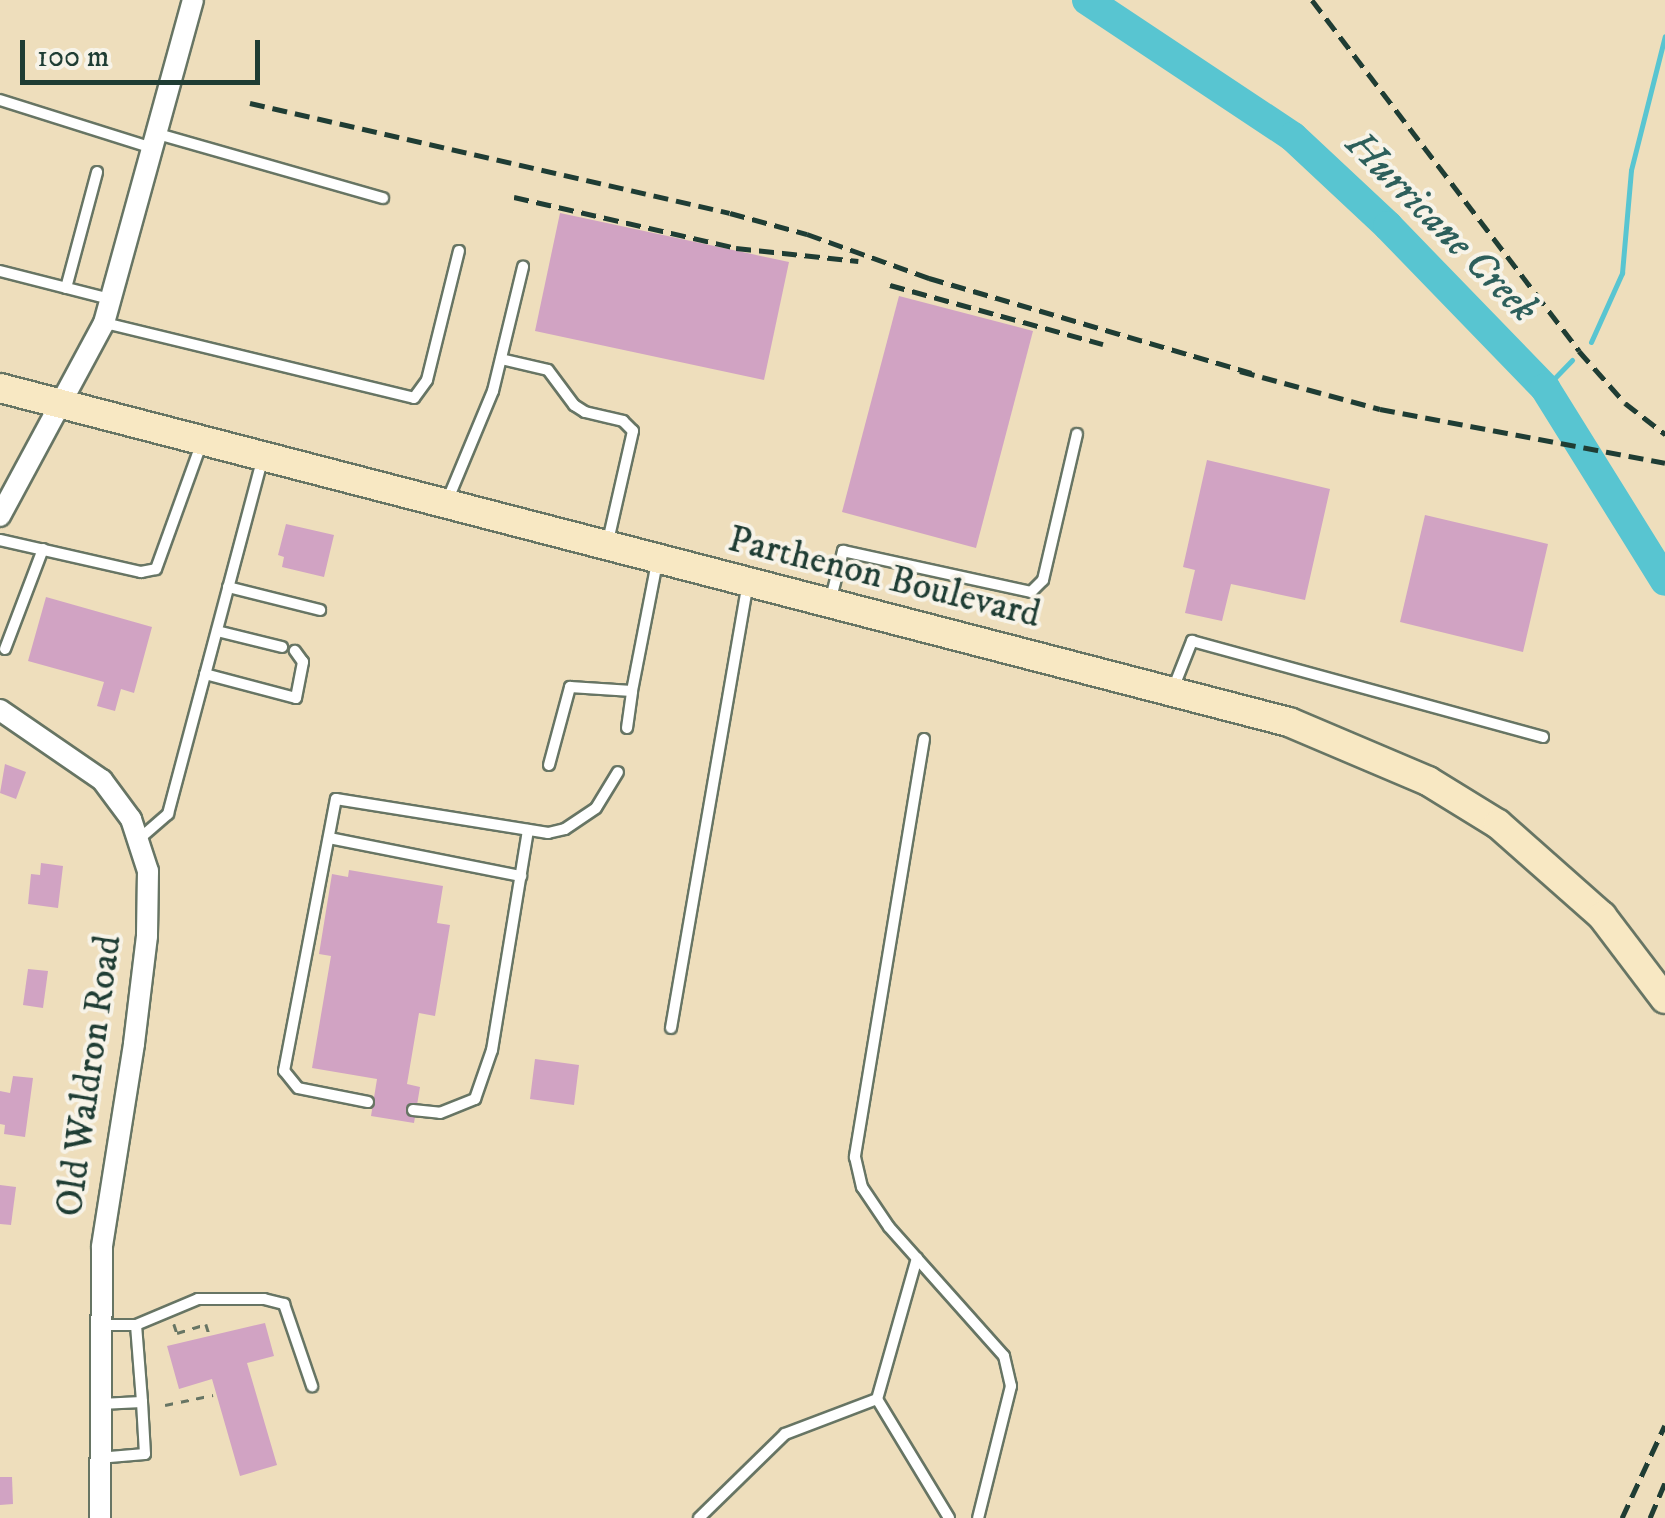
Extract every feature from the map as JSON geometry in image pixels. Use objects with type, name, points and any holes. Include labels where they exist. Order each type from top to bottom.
[{"type":"main road","name":"Parthenon Boulevard","points":[[0,388],[1289,722],[1368,752],[1428,781],[1498,824],[1602,916],[1665,999]]},
{"type":"street","points":[[0,516],[64,405],[104,323],[194,0]]},
{"type":"street","name":"Old Waldron Road","points":[[0,710],[102,780],[132,819],[148,870],[147,936],[102,1247],[100,1518]]},
{"type":"lane","points":[[0,100],[383,198]]},
{"type":"lane","points":[[66,288],[97,172]]},
{"type":"lane","points":[[104,323],[414,398],[428,380],[459,252]]},
{"type":"lane","points":[[446,505],[493,391],[523,266]]},
{"type":"lane","points":[[0,271],[111,299]]},
{"type":"lane","points":[[501,359],[548,370],[574,405],[585,412],[624,421],[633,431],[607,546]]},
{"type":"lane","points":[[830,603],[843,551],[1031,592],[1043,580],[1077,434]]},
{"type":"lane","points":[[0,540],[141,572],[156,569],[203,441]]},
{"type":"lane","points":[[138,840],[168,814],[263,457]]},
{"type":"lane","points":[[5,648],[43,548]]},
{"type":"lane","points":[[627,728],[657,561]]},
{"type":"lane","points":[[671,1028],[748,582]]},
{"type":"lane","points":[[228,587],[320,610]]},
{"type":"lane","points":[[217,631],[282,647]]},
{"type":"lane","points":[[1173,690],[1192,641],[1543,737]]},
{"type":"lane","points":[[205,674],[296,698],[304,662],[295,651]]},
{"type":"lane","points":[[548,765],[570,687],[632,691]]},
{"type":"lane","points":[[924,739],[855,1156],[862,1186],[917,1258],[1004,1356],[1011,1386],[978,1518]]},
{"type":"lane","points":[[368,1102],[298,1088],[284,1071],[336,799],[548,833],[596,808],[618,772]]},
{"type":"lane","points":[[412,1110],[440,1113],[476,1100],[492,1050],[528,830]]},
{"type":"lane","points":[[328,838],[521,876]]},
{"type":"lane","points":[[917,1258],[878,1399],[949,1518]]},
{"type":"lane","points":[[100,1325],[136,1325],[198,1299],[284,1304],[312,1386]]},
{"type":"lane","points":[[98,1458],[146,1454],[136,1325]]},
{"type":"lane","points":[[699,1518],[785,1434],[878,1399]]},
{"type":"lane","points":[[99,1404],[142,1402]]},
{"type":"path","points":[[170,1309],[177,1333],[206,1324],[210,1337]]},
{"type":"path","points":[[165,1406],[214,1394]]},
{"type":"building","points":[[560,213],[789,262],[764,380],[535,331]]},
{"type":"building","points":[[899,296],[1033,331],[976,548],[842,512]]},
{"type":"building","points":[[1207,460],[1330,489],[1305,600],[1231,584],[1222,621],[1185,613],[1195,570],[1183,567]]},
{"type":"building","points":[[1425,515],[1548,544],[1523,652],[1400,622]]},
{"type":"building","points":[[286,524],[334,535],[324,577],[282,567],[284,557],[278,555]]},
{"type":"building","points":[[46,597],[152,627],[134,693],[121,689],[115,711],[97,706],[104,682],[28,661]]},
{"type":"building","points":[[5,764],[26,772],[16,799],[0,793]]},
{"type":"building","points":[[41,863],[63,866],[58,908],[28,904],[31,874],[40,875]]},
{"type":"building","points":[[349,870],[443,886],[437,923],[450,925],[435,1016],[419,1013],[407,1084],[420,1087],[414,1123],[371,1116],[377,1079],[312,1068],[331,956],[319,954],[332,874],[348,877]]},
{"type":"building","points":[[28,969],[48,971],[43,1008],[23,1005]]},
{"type":"building","points":[[535,1059],[579,1065],[574,1105],[530,1099]]},
{"type":"building","points":[[13,1076],[33,1078],[25,1137],[4,1134],[5,1125],[0,1124],[0,1091],[10,1093]]},
{"type":"building","points":[[0,1185],[16,1187],[11,1225],[0,1224]]},
{"type":"building","points":[[265,1323],[274,1356],[247,1363],[277,1465],[240,1476],[212,1379],[179,1389],[167,1346]]},
{"type":"building","points":[[0,1477],[12,1477],[13,1504],[0,1505]]},
{"type":"waterway","name":"Hurricane Creek","points":[[1087,0],[1293,137],[1388,226],[1545,388],[1665,581]]},
{"type":"waterway","points":[[1591,342],[1622,273],[1631,170],[1665,36]]},
{"type":"waterway","points":[[1545,388],[1572,360]]},
{"type":"railway","points":[[1312,0],[1579,351],[1625,403],[1665,434]]},
{"type":"railway","points":[[250,103],[730,213],[807,234],[929,278],[1251,373]]},
{"type":"railway","points":[[514,197],[736,248],[858,261]]},
{"type":"railway","points":[[890,285],[1103,344]]},
{"type":"railway","points":[[1240,371],[1380,409],[1665,463]]},
{"type":"railway","points":[[1622,1518],[1665,1425]]},
{"type":"railway","points":[[1650,1518],[1665,1483]]}]
